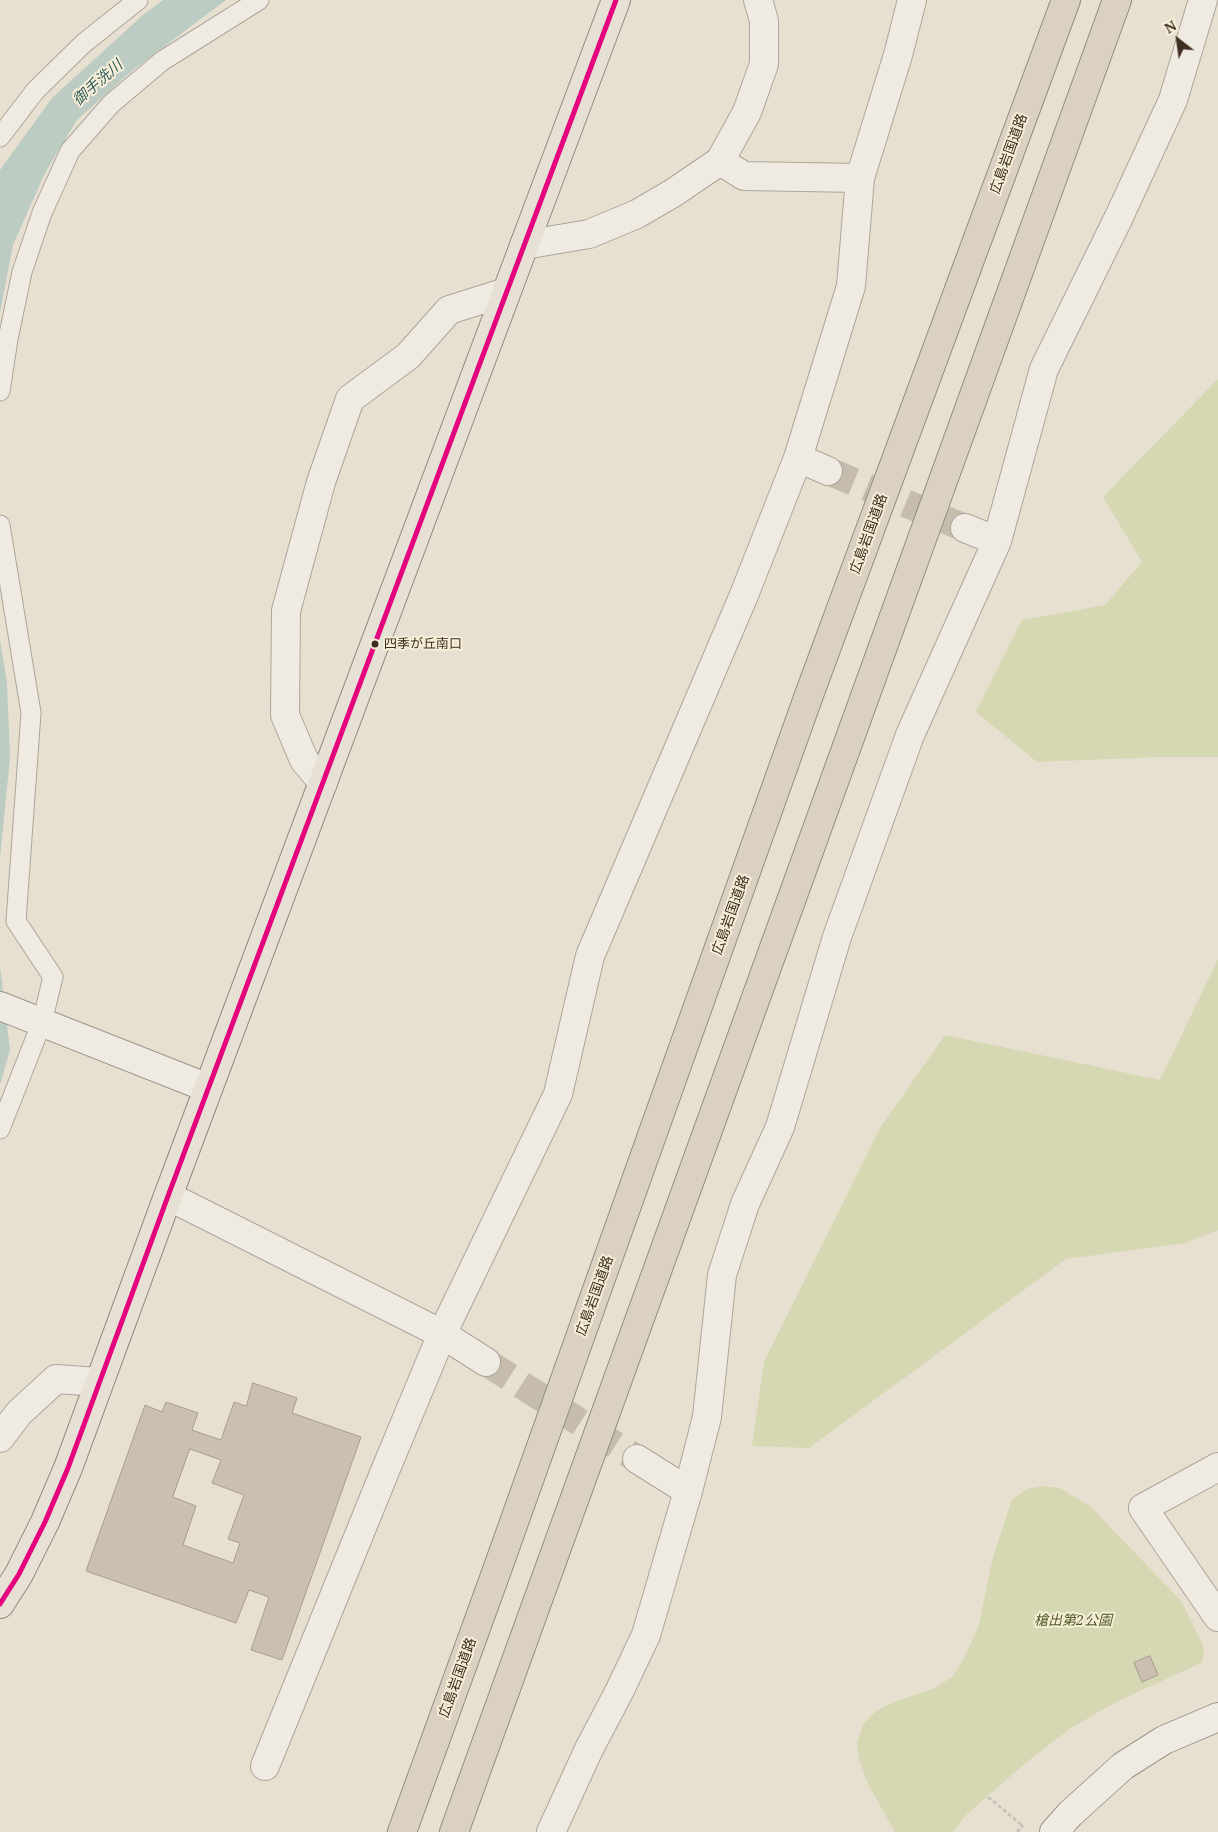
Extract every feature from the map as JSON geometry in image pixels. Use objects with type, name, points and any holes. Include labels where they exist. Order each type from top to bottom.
[{"type":"highway","name":"広島岩国道路","points":[[402,1832],[809,694],[1066,0]]},
{"type":"highway","points":[[454,1832],[1117,0]]},
{"type":"main road","points":[[0,1604],[19,1574],[45,1522],[68,1468],[208,1088],[616,0]]},
{"type":"street","points":[[524,245],[589,234],[637,214],[673,193],[720,161],[747,112],[764,64],[764,21],[758,0]]},
{"type":"street","points":[[265,1766],[442,1334],[558,1094],[590,956],[740,604],[798,458],[851,286],[860,178],[898,55],[912,0]]},
{"type":"street","points":[[551,1832],[589,1749],[646,1635],[688,1491],[707,1417],[722,1275],[745,1204],[780,1127],[837,937],[910,735],[997,541],[1044,369],[1118,219],[1173,100],[1202,0]]},
{"type":"street","points":[[720,161],[744,176],[860,178]]},
{"type":"street","points":[[323,783],[304,760],[285,715],[286,611],[320,482],[350,399],[408,356],[450,310],[506,292]]},
{"type":"street","points":[[798,458],[828,471]]},
{"type":"street","points":[[965,528],[997,541]]},
{"type":"street","points":[[22,1014],[208,1088]]},
{"type":"street","points":[[168,1196],[442,1334],[486,1362]]},
{"type":"street","points":[[0,1438],[9,1417],[56,1379],[99,1382]]},
{"type":"street","points":[[637,1458],[688,1491]]},
{"type":"street","points":[[1218,1468],[1143,1508],[1218,1617]]},
{"type":"street","points":[[1054,1832],[1070,1814],[1123,1766],[1164,1740],[1218,1717]]},
{"type":"lane","points":[[0,137],[35,91],[84,43],[138,0]]},
{"type":"lane","points":[[0,391],[8,339],[22,272],[42,213],[70,151],[111,104],[162,61],[259,0]]},
{"type":"lane","points":[[0,525],[30,712],[16,921],[53,977],[22,1014],[0,1129]]},
{"type":"path","points":[[988,1796],[1023,1826]]},
{"type":"green space","points":[[1218,379],[1218,757],[1160,757],[1037,762],[976,712],[1022,620],[1105,605],[1142,562],[1103,497]]},
{"type":"green space","points":[[1218,959],[1218,1230],[1185,1243],[1066,1259],[809,1448],[752,1446],[764,1362],[880,1128],[945,1035],[1160,1080]]},
{"type":"green space","name":"槍出第2公園","points":[[1043,1486],[1060,1488],[1091,1507],[1182,1602],[1203,1646],[1204,1655],[1201,1663],[1116,1702],[1071,1728],[1028,1761],[968,1813],[953,1832],[895,1832],[869,1786],[859,1759],[857,1743],[863,1724],[876,1711],[894,1702],[935,1688],[953,1676],[978,1628],[993,1557],[1012,1499],[1027,1489]]},
{"type":"water","name":"御手洗川","points":[[163,0],[226,0],[133,70],[77,120],[45,173],[13,245],[0,313],[0,170],[52,98],[143,15]]},
{"type":"water","points":[[0,640],[7,683],[10,758],[0,858]]},
{"type":"water","points":[[0,966],[10,1050],[0,1085]]},
{"type":"building","points":[[253,1383],[297,1398],[292,1413],[361,1437],[282,1660],[251,1650],[269,1597],[249,1590],[236,1623],[86,1571],[145,1405],[162,1412],[166,1402],[198,1413],[192,1430],[221,1440],[234,1402],[246,1406]],"holes":[[[190,1449],[221,1460],[212,1483],[244,1495],[228,1539],[240,1543],[233,1563],[183,1545],[196,1506],[173,1497]]]},
{"type":"building","points":[[1150,1656],[1158,1675],[1142,1682],[1134,1663]]},
{"type":"tunnel","points":[[828,471],[965,528]]},
{"type":"tunnel","points":[[486,1362],[637,1459]]},
{"type":"transit line","points":[[0,1604],[19,1574],[45,1522],[68,1468],[616,0]]},
{"type":"place","name":"四季が丘南口","points":[[375,644]]}]
